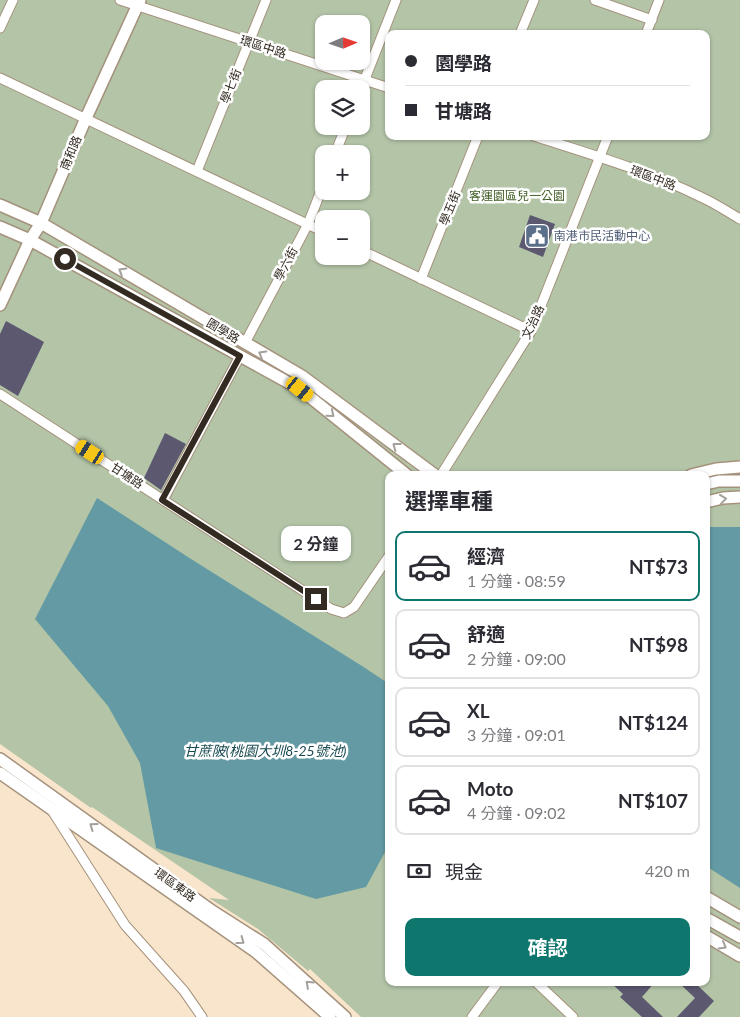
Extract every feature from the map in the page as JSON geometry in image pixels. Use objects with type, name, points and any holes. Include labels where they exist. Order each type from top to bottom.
[{"type":"street","points":[[0,28],[13,0]]},
{"type":"street","name":"環區中路","points":[[120,0],[139,3],[248,42],[385,87]]},
{"type":"street","name":"學七街","points":[[196,171],[266,0]]},
{"type":"street","points":[[364,79],[396,0]]},
{"type":"street","points":[[522,30],[534,0]]},
{"type":"street","points":[[595,0],[652,20]]},
{"type":"street","points":[[648,30],[659,0]]},
{"type":"street","name":"南和路","points":[[0,305],[30,240],[42,223],[86,118],[139,3]]},
{"type":"street","points":[[0,78],[315,228]]},
{"type":"street","name":"學五街","points":[[421,279],[476,140]]},
{"type":"street","name":"環區中路","points":[[547,140],[601,157],[703,198],[740,218]]},
{"type":"street","name":"文治路","points":[[443,471],[530,331],[607,140]]},
{"type":"street","name":"學六街","points":[[245,343],[308,224],[317,200]]},
{"type":"street","name":"園學路","points":[[0,205],[42,223],[302,376],[430,471]]},
{"type":"street","name":"園學路","points":[[0,227],[30,240],[300,389],[402,471]]},
{"type":"street","points":[[370,254],[530,331]]},
{"type":"street","points":[[162,500],[240,356]]},
{"type":"street","name":"甘塘路","points":[[0,394],[331,609],[344,613],[354,607],[385,562]]},
{"type":"street","points":[[708,471],[740,467]]},
{"type":"street","points":[[710,483],[740,481]]},
{"type":"street","points":[[710,501],[740,497]]},
{"type":"street","name":"環區東路","points":[[0,759],[212,911],[264,944],[345,1017]]},
{"type":"street","name":"環區東路","points":[[0,773],[256,952],[330,1017]]},
{"type":"street","points":[[50,808],[125,925],[184,991],[202,1017]]},
{"type":"street","points":[[710,900],[740,917]]},
{"type":"street","points":[[710,920],[740,937]]},
{"type":"street","points":[[710,938],[740,956]]},
{"type":"street","points":[[472,1017],[495,986]]},
{"type":"street","points":[[540,986],[573,1017]]},
{"type":"green space","name":"客運園區兒一公園","points":[[0,0],[740,0],[740,1017],[361,1017],[310,969],[308,971],[258,929],[209,898],[229,900],[0,744]]},
{"type":"water","name":"甘蔗陂(桃園大圳8-25號池)","points":[[97,498],[385,681],[385,852],[366,887],[316,899],[156,848],[140,763],[108,706],[35,619]]},
{"type":"water","points":[[710,527],[740,527],[740,888],[710,869]]},
{"type":"building","name":"南港市民活動中心","points":[[530,215],[555,224],[543,257],[519,247]]},
{"type":"building","points":[[6,321],[44,342],[18,396],[0,385],[0,334]]},
{"type":"building","points":[[165,433],[186,444],[161,490],[144,478]]},
{"type":"building","points":[[614,986],[652,986],[642,997],[663,1017],[642,1017],[620,997],[623,994]]},
{"type":"building","points":[[682,986],[698,986],[714,1001],[699,1017],[677,1017],[695,998]]},
{"type":"place","name":"南港市民活動中心","points":[[537,236]]},
{"type":"route","points":[[65,259],[240,356],[162,500],[316,599]]}]
